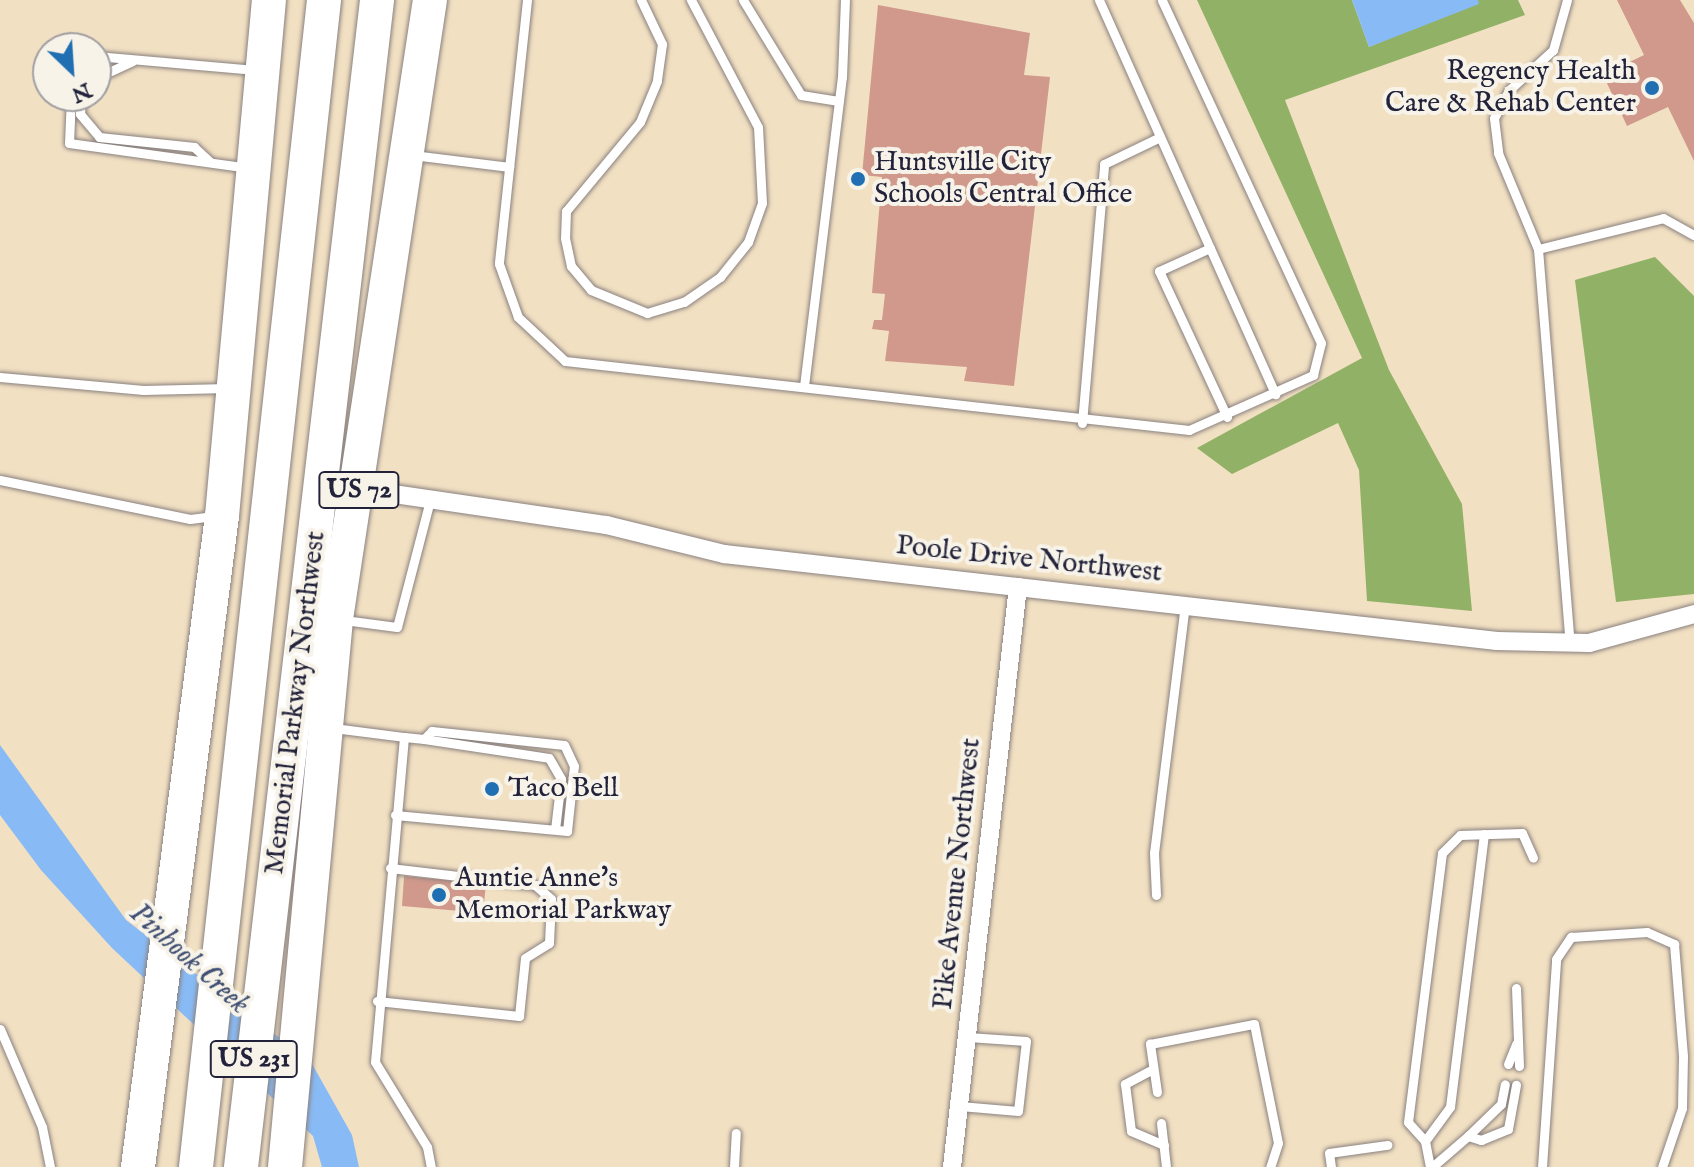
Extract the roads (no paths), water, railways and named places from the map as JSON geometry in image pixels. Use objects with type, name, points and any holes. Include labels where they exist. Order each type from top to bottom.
[{"type":"highway","points":[[138,1167],[176,902],[222,516],[231,388],[269,0]]},
{"type":"highway","name":"Memorial Parkway Northwest","points":[[196,1167],[324,0]]},
{"type":"highway","name":"Memorial Parkway Northwest","points":[[241,1167],[377,0]]},
{"type":"highway","name":"US 72","points":[[285,1167],[305,982],[336,619],[359,489],[430,0]]},
{"type":"street","name":"Poole Drive Northwest","points":[[359,489],[430,496],[606,525],[724,554],[1497,641],[1570,643],[1635,634],[1694,614]]},
{"type":"street","name":"Pike Avenue Northwest","points":[[952,1167],[1018,587]]},
{"type":"lane","points":[[527,0],[499,264],[505,292],[537,342],[565,361],[604,370],[804,386],[1082,423],[1189,430],[1227,417],[1313,375],[1321,343],[1162,0]]},
{"type":"lane","points":[[641,0],[662,44],[657,81],[640,122],[566,211],[565,238],[571,266],[591,290],[647,313],[684,302],[720,277],[748,242],[762,203],[758,127],[691,0]]},
{"type":"lane","points":[[743,0],[801,95],[839,101]]},
{"type":"lane","points":[[804,386],[839,101],[845,0]]},
{"type":"lane","points":[[1099,0],[1275,394]]},
{"type":"lane","points":[[1567,0],[1553,50],[1509,90],[1494,118],[1498,153],[1538,249],[1570,643]]},
{"type":"lane","points":[[112,58],[263,71]]},
{"type":"lane","points":[[112,71],[135,60]]},
{"type":"lane","points":[[70,112],[69,143],[254,169]]},
{"type":"lane","points":[[80,112],[99,137],[194,147],[211,163]]},
{"type":"lane","points":[[1082,423],[1104,164],[1160,137]]},
{"type":"lane","points":[[406,154],[509,167]]},
{"type":"lane","points":[[1538,249],[1663,218],[1694,235]]},
{"type":"lane","points":[[1210,248],[1159,271],[1227,417]]},
{"type":"lane","points":[[0,377],[143,390],[231,388]]},
{"type":"lane","points":[[0,480],[190,519],[222,516]]},
{"type":"lane","points":[[336,619],[397,627],[430,496]]},
{"type":"lane","points":[[1156,895],[1154,853],[1185,605]]},
{"type":"lane","points":[[328,727],[549,758],[561,779],[555,829]]},
{"type":"lane","points":[[395,815],[567,831],[574,766],[564,745],[432,731],[424,739]]},
{"type":"lane","points":[[404,737],[377,1001],[375,1062],[427,1147],[431,1167]]},
{"type":"lane","points":[[1468,1136],[1481,1140],[1508,1129],[1511,1085],[1501,1104],[1431,1167],[1425,1141],[1408,1122],[1436,872],[1442,853],[1460,835],[1522,833],[1533,858]]},
{"type":"lane","points":[[1425,1141],[1450,1107],[1484,834]]},
{"type":"lane","points":[[377,1001],[519,1016],[525,958],[549,943],[551,899],[535,885],[390,868]]},
{"type":"lane","points":[[1542,1167],[1556,959],[1571,937],[1647,932],[1674,944],[1683,1056],[1682,1108],[1662,1167]]},
{"type":"lane","points":[[1514,1065],[1518,1039],[1516,988]]},
{"type":"lane","points":[[1157,1092],[1150,1044],[1254,1024],[1278,1143],[1270,1167]]},
{"type":"lane","points":[[0,1029],[42,1127],[50,1167]]},
{"type":"lane","points":[[960,1106],[1018,1111],[1026,1041],[968,1037]]},
{"type":"lane","points":[[1153,1069],[1125,1084],[1131,1131],[1164,1145]]},
{"type":"lane","points":[[1161,1123],[1166,1167]]},
{"type":"lane","points":[[734,1167],[736,1133]]},
{"type":"lane","points":[[1331,1167],[1329,1153],[1387,1145]]},
{"type":"water","points":[[1352,0],[1478,0],[1479,4],[1369,47]]},
{"type":"water","points":[[0,745],[126,920],[311,1062],[352,1135],[359,1167],[322,1167],[313,1136],[112,948],[41,870],[0,815]]},
{"type":"place","name":"Regency Health Care & Rehab Center","points":[[1652,88]]},
{"type":"place","name":"Huntsville City Schools Central Office","points":[[858,179]]},
{"type":"place","name":"Taco Bell","points":[[492,789]]},
{"type":"place","name":"Auntie Anne's Memorial Parkway","points":[[439,895]]},
{"type":"water label","name":"Pinhook Creek","points":[[189,959]]}]
